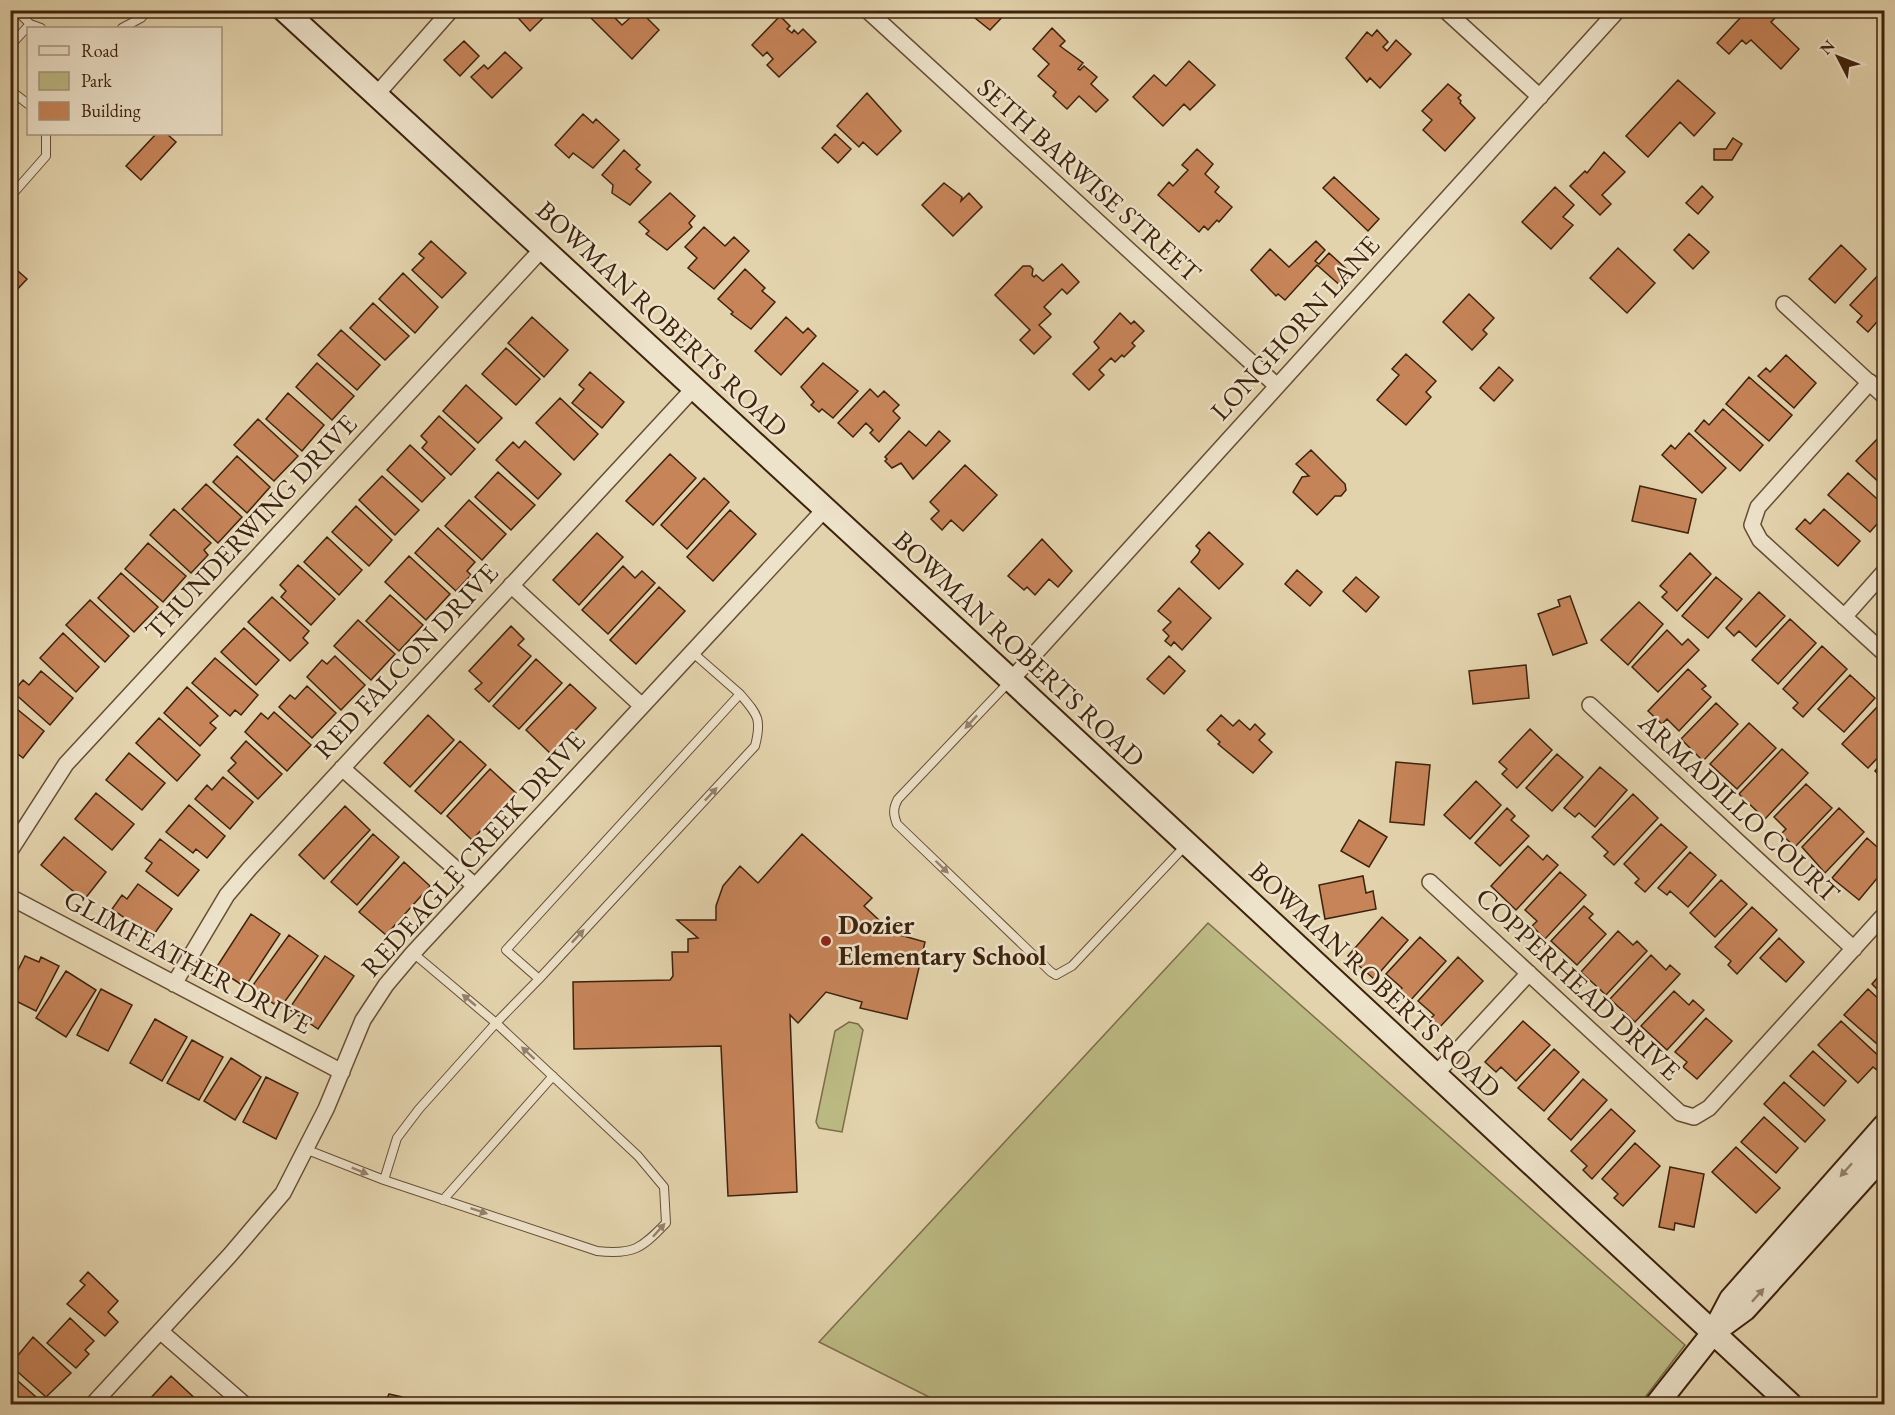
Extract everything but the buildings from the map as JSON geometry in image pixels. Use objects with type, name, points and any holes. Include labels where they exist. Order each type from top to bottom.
[{"type":"street","name":"BOWMAN ROBERTS ROAD","points":[[284,10],[1011,680],[1790,1404]]},
{"type":"street","points":[[377,94],[451,10]]},
{"type":"street","name":"SETH BARWISE STREET","points":[[867,10],[1277,386]]},
{"type":"street","points":[[1445,10],[1539,97]]},
{"type":"street","name":"LONGHORN LANE","points":[[1011,680],[1618,10]]},
{"type":"street","name":"THUNDERWING DRIVE","points":[[10,851],[66,764],[543,248]]},
{"type":"street","points":[[1784,304],[1884,396]]},
{"type":"street","points":[[1870,382],[1758,507],[1752,525],[1760,540],[1884,653]]},
{"type":"street","name":"RED FALCON DRIVE","points":[[174,984],[227,895],[694,387]]},
{"type":"street","name":"REDEAGLE CREEK DRIVE","points":[[93,1404],[283,1193],[342,1072],[363,1020],[386,985],[413,953],[825,509]]},
{"type":"street","points":[[1844,617],[1884,572]]},
{"type":"street","points":[[512,585],[642,706]]},
{"type":"street","name":"ARMADILLO COURT","points":[[1590,705],[1854,949]]},
{"type":"street","points":[[342,768],[475,886]]},
{"type":"street","name":"COPPERHEAD DRIVE","points":[[1430,882],[1680,1113],[1694,1117],[1709,1108],[1854,949]]},
{"type":"street","name":"GLIMFEATHER DRIVE","points":[[10,897],[342,1072]]},
{"type":"street","points":[[1854,949],[1884,915]]},
{"type":"street","points":[[1435,1075],[1528,973]]},
{"type":"street","points":[[1657,1404],[1713,1333],[1731,1299],[1884,1126]]},
{"type":"street","points":[[1713,1333],[1745,1309],[1884,1155]]},
{"type":"street","points":[[160,1331],[244,1404]]},
{"type":"lane","points":[[16,10],[30,24],[38,27]]},
{"type":"lane","points":[[124,27],[141,18],[148,10]]},
{"type":"lane","points":[[27,27],[30,24]]},
{"type":"lane","points":[[10,46],[27,27]]},
{"type":"lane","points":[[10,90],[27,103]]},
{"type":"lane","points":[[10,197],[46,156],[46,135]]},
{"type":"lane","points":[[384,1180],[397,1138],[419,1109],[496,1023],[755,747],[760,725],[756,712],[740,694],[692,652]]},
{"type":"lane","points":[[1011,680],[898,799],[894,805],[893,815],[897,824],[1056,975],[1072,966],[1187,844]]},
{"type":"lane","points":[[539,979],[506,950],[740,694]]},
{"type":"lane","points":[[305,1149],[384,1180],[597,1251],[625,1254],[646,1244],[666,1223],[664,1187],[638,1156],[496,1023],[413,953]]},
{"type":"lane","points":[[443,1200],[553,1076]]},
{"type":"green space","points":[[1208,923],[1685,1345],[1640,1404],[943,1404],[819,1342]]},
{"type":"green space","points":[[849,1022],[858,1024],[863,1030],[842,1132],[819,1128],[816,1122],[835,1031]]},
{"type":"place","name":"Dozier Elementary School","points":[[826,941]]}]
